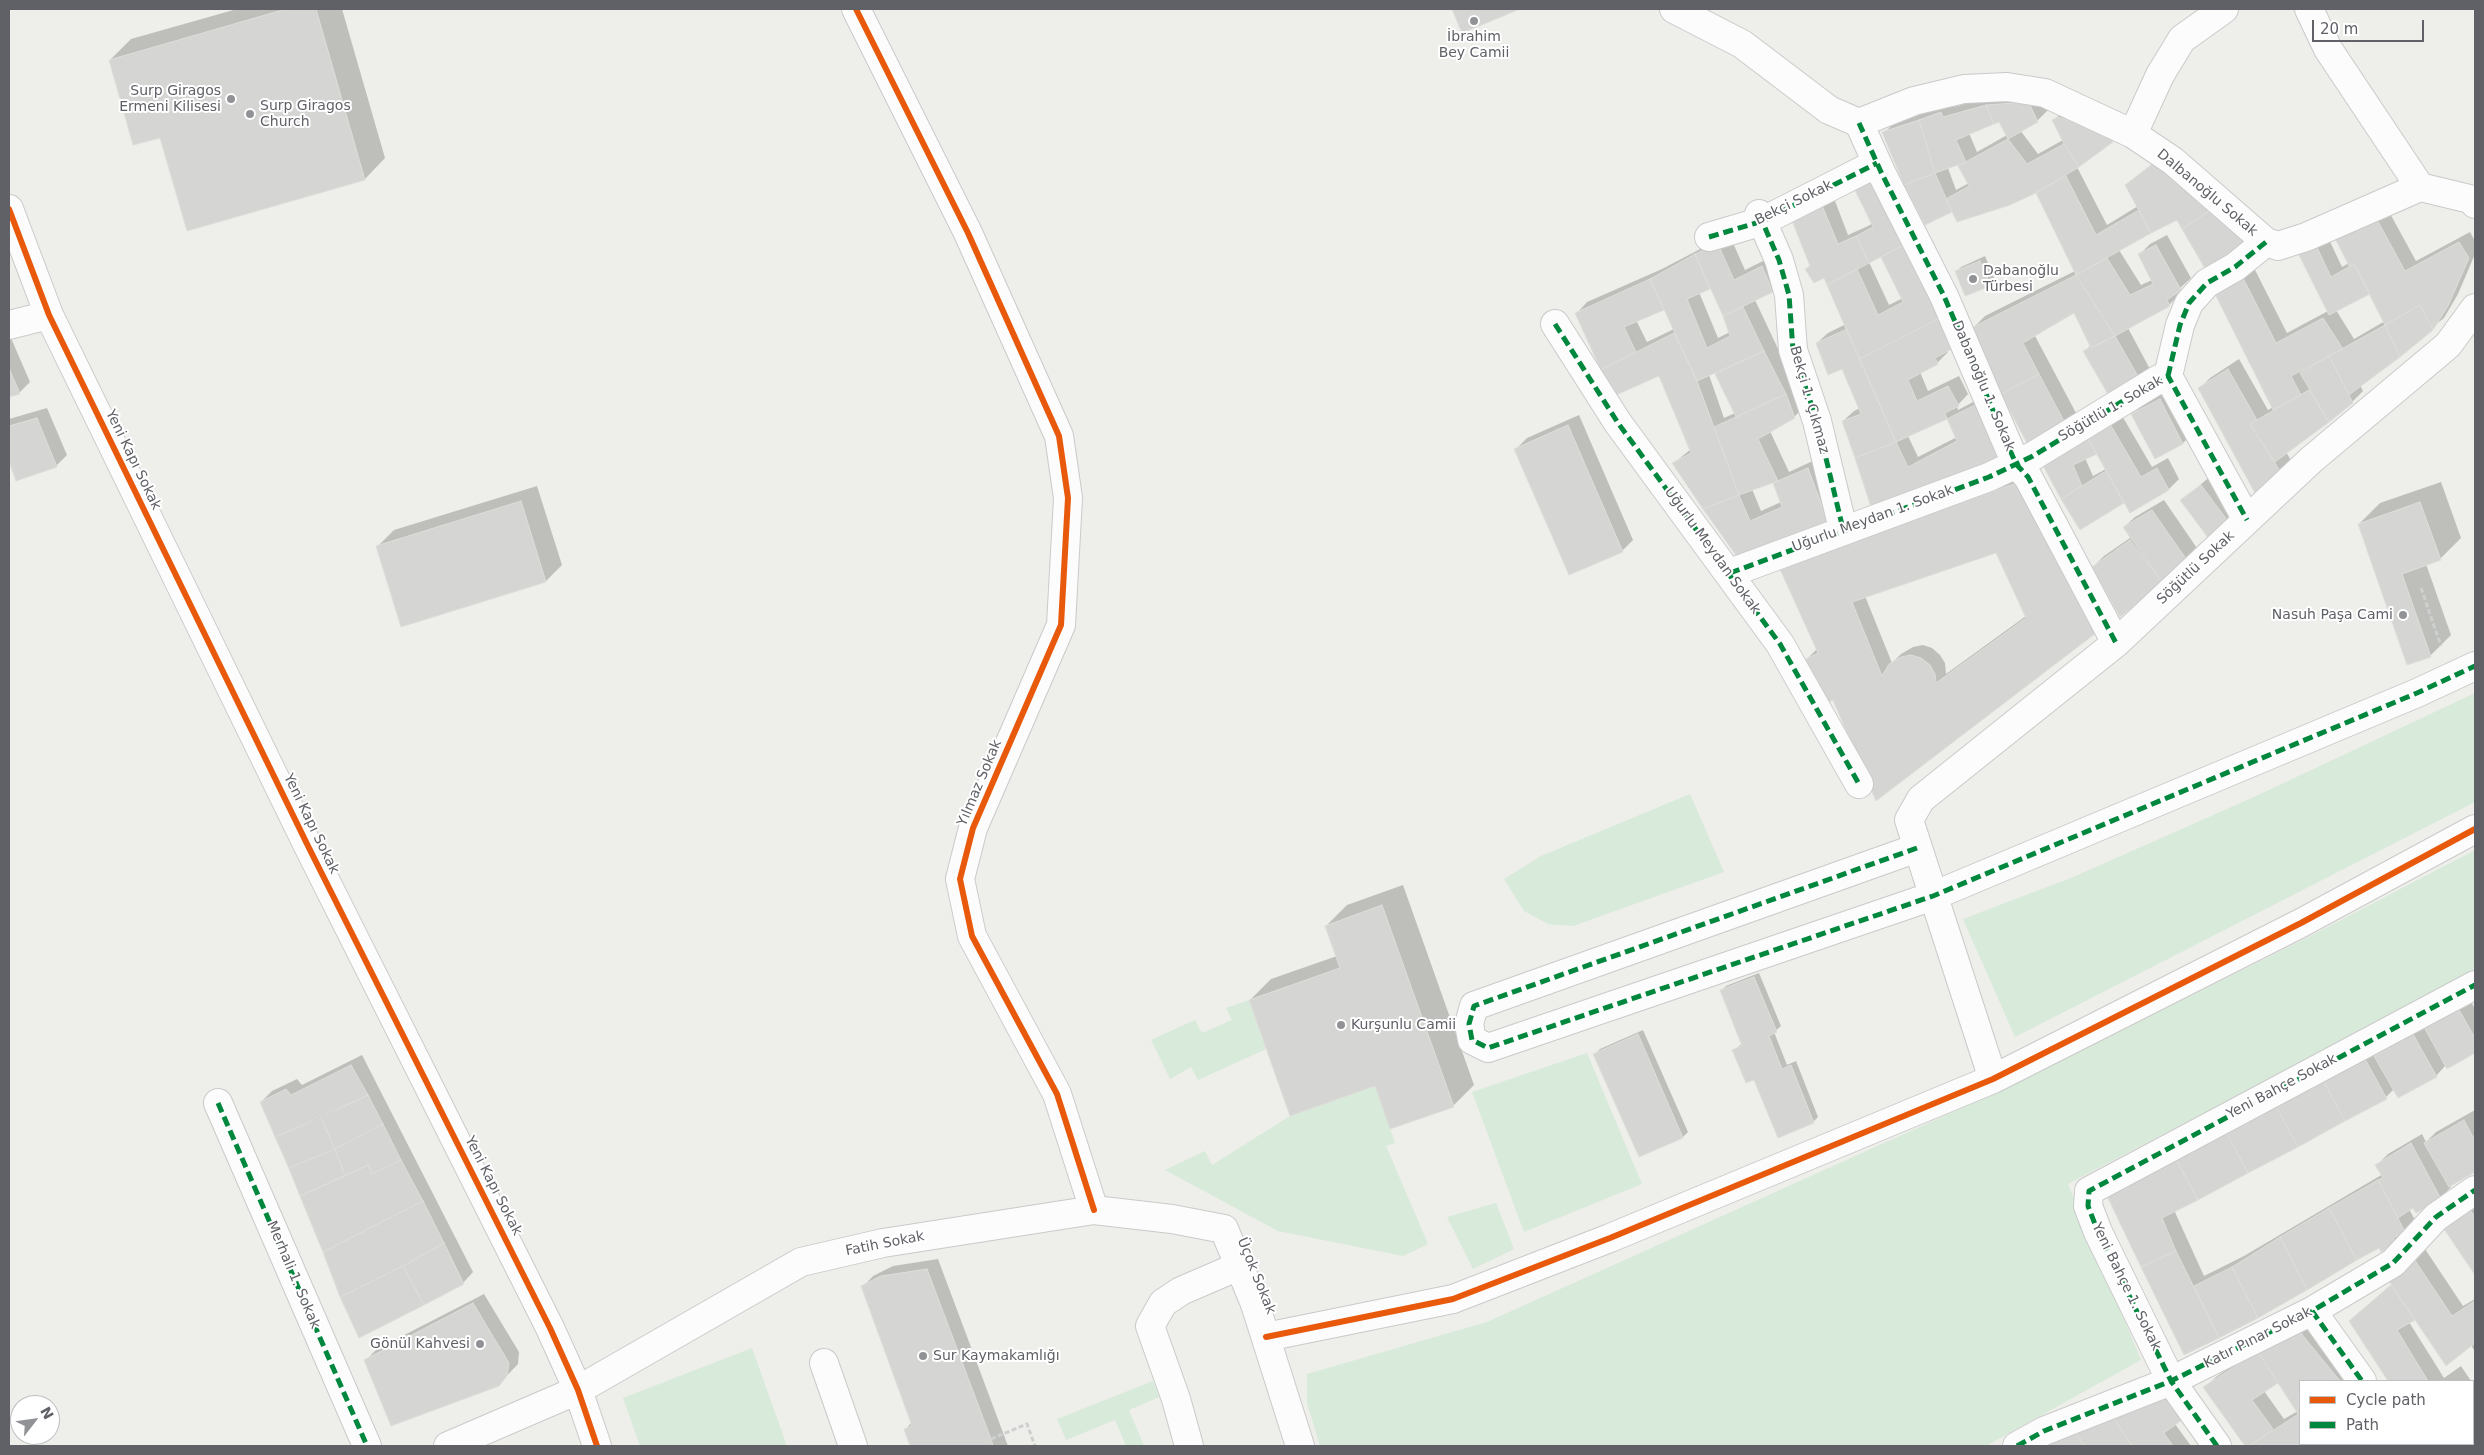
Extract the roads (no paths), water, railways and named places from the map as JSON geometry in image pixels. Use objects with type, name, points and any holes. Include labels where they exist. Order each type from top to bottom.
[{"type":"street","name":"Yılmaz Sokak","points":[[856,9],[968,234],[1059,436],[1068,498],[1061,625],[974,828],[960,879],[972,936],[1057,1094],[1094,1210]]},
{"type":"street","points":[[1674,9],[1742,44],[1829,110],[1860,123]]},
{"type":"street","points":[[2133,134],[2160,75],[2182,39],[2224,9]]},
{"type":"street","points":[[2309,9],[2328,49],[2420,187],[2474,200],[2475,204]]},
{"type":"street","name":"Dalbanoğlu Sokak","points":[[1860,123],[1914,101],[1964,89],[2007,87],[2045,93],[2133,134],[2173,161],[2266,242],[2278,246],[2306,237],[2420,187]]},
{"type":"street","name":"Dabanoğlu 1. Sokak","points":[[1860,123],[1877,163],[1944,296],[2016,464],[2028,477],[2116,643]]},
{"type":"street","name":"Bekçi Sokak","points":[[1709,237],[1761,218],[1877,163]]},
{"type":"street","name":"Yeni Kapı Sokak","points":[[9,209],[49,315],[309,848],[550,1328],[578,1390],[597,1446]]},
{"type":"street","name":"Bekçi 1. Çıkmaz","points":[[1761,218],[1779,260],[1789,295],[1793,350],[1817,421],[1844,529]]},
{"type":"street","points":[[2168,376],[2180,325],[2189,302],[2206,283],[2235,267],[2266,242]]},
{"type":"street","name":"Söğütlü Sokak","points":[[1917,848],[1909,820],[1921,800],[2116,643],[2311,460],[2448,345],[2475,308]]},
{"type":"street","points":[[9,325],[49,315]]},
{"type":"street","name":"Uğurlu Meydan Sokak","points":[[1556,324],[1618,423],[1730,573],[1780,644],[1859,784]]},
{"type":"street","name":"Söğütlü 1. Sokak","points":[[2016,464],[2159,379],[2168,376],[2247,520]]},
{"type":"street","name":"Uğurlu Meydan 1. Sokak","points":[[1730,573],[1844,529],[1989,477],[2016,464]]},
{"type":"street","points":[[1993,1079],[1933,896],[1917,848],[1474,1006],[1469,1024],[1472,1040],[1488,1048],[1933,896],[2464,671]]},
{"type":"street","points":[[1266,1337],[1453,1299],[1610,1238],[1993,1079],[2301,923],[2475,829]]},
{"type":"street","name":"Yeni Bahçe Sokak","points":[[2089,1191],[2475,985]]},
{"type":"street","name":"Merhali 1. Sokak","points":[[218,1103],[367,1446]]},
{"type":"street","name":"Katır Pınar Sokak","points":[[2017,1446],[2044,1431],[2171,1381],[2312,1311],[2393,1263],[2436,1217],[2475,1190]]},
{"type":"street","name":"Yeni Bahçe 1. Sokak","points":[[2089,1191],[2088,1206],[2098,1232],[2171,1381],[2217,1446]]},
{"type":"street","name":"Fatih Sokak","points":[[448,1446],[578,1390],[800,1262],[883,1243],[1094,1210],[1172,1219],[1224,1229]]},
{"type":"street","name":"Üçok Sokak","points":[[1224,1229],[1266,1337],[1300,1446]]},
{"type":"street","points":[[1189,1446],[1176,1399],[1150,1326],[1163,1302],[1181,1291],[1239,1266]]},
{"type":"street","points":[[2312,1311],[2361,1380]]},
{"type":"street","points":[[824,1363],[853,1446]]},
{"type":"place","name":"İbrahim Bey Camii","points":[[1474,21]]},
{"type":"place","name":"Surp Giragos Ermeni Kilisesi","points":[[231,99]]},
{"type":"place","name":"Surp Giragos Church","points":[[250,114]]},
{"type":"place","name":"Dabanoğlu Türbesi","points":[[1973,279]]},
{"type":"place","name":"Nasuh Paşa Cami","points":[[2403,615]]},
{"type":"place","name":"Kurşunlu Camii","points":[[1341,1025]]},
{"type":"place","name":"Gönül Kahvesi","points":[[480,1344]]},
{"type":"place","name":"Sur Kaymakamlığı","points":[[923,1356]]}]
